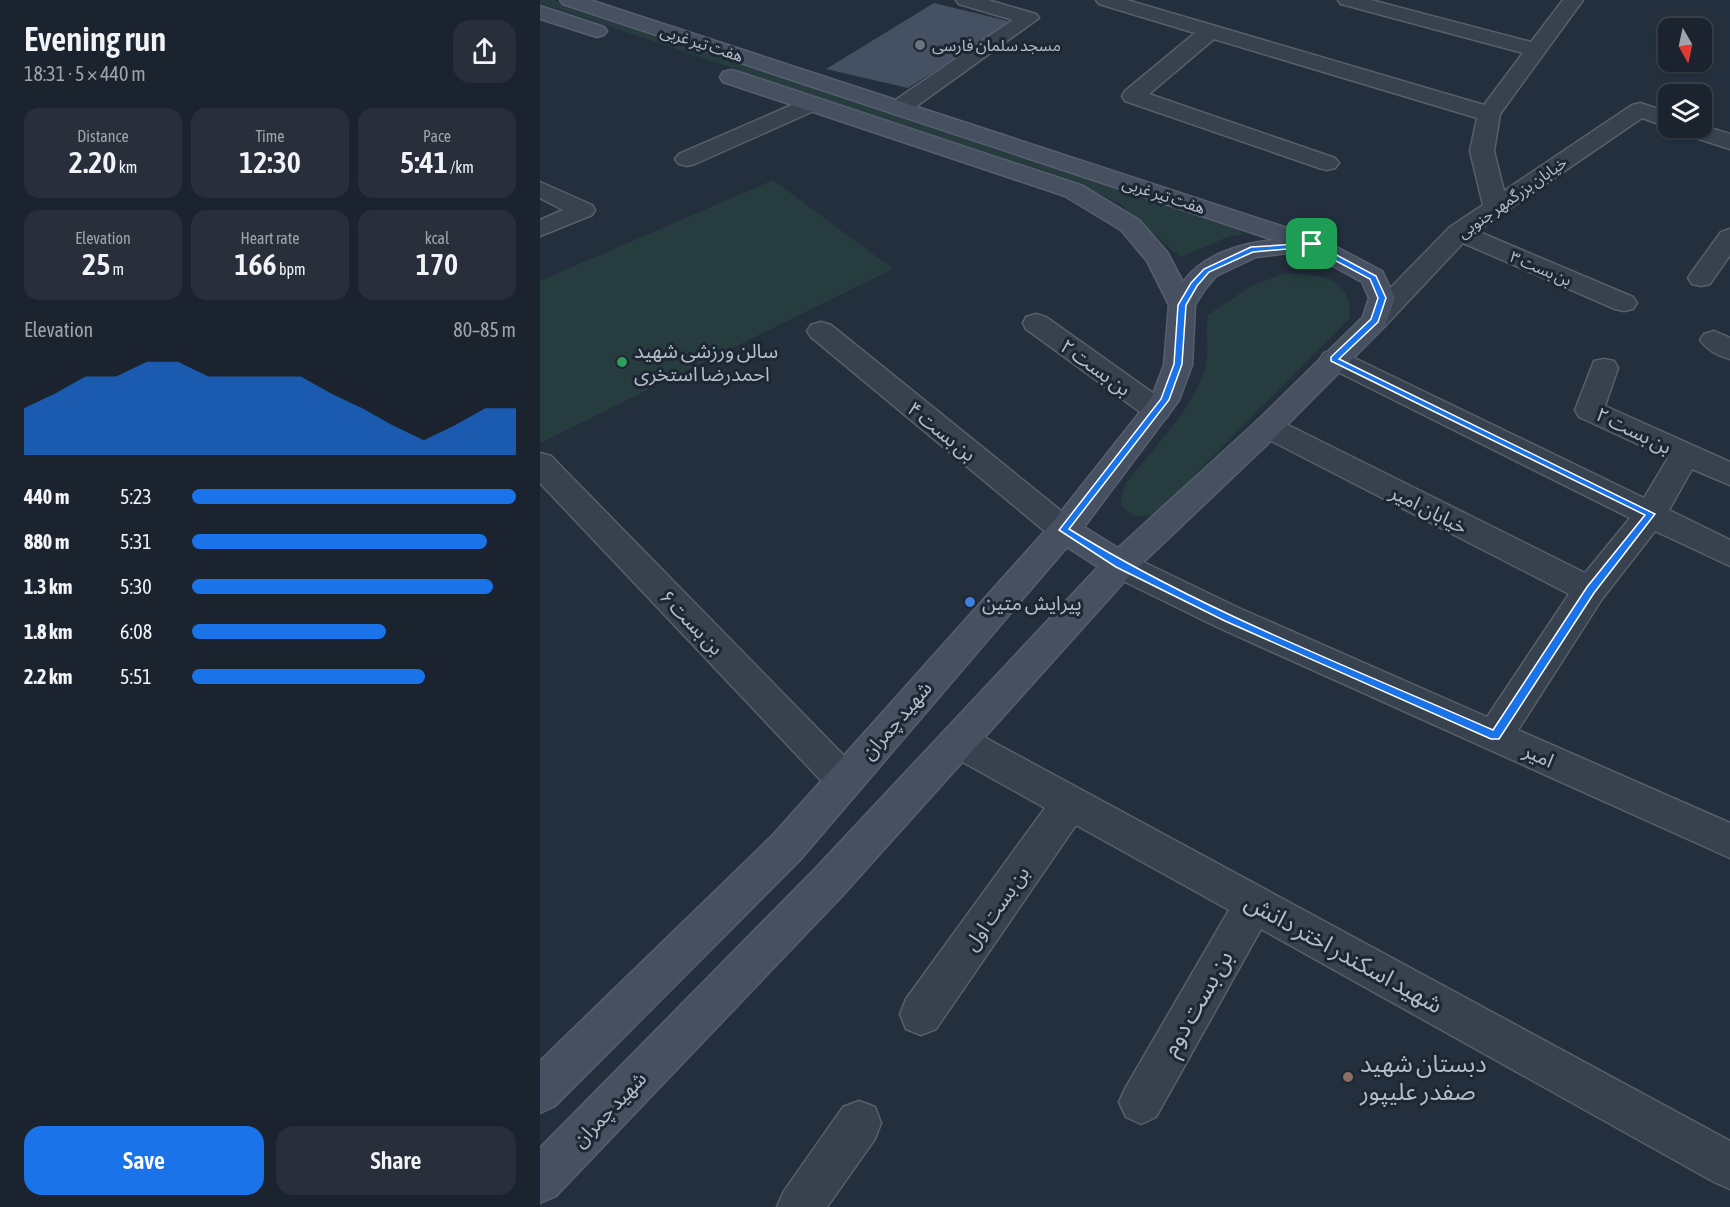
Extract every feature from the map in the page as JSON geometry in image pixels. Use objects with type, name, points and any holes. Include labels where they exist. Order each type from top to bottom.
[{"type":"main road","name":"هفت تیر غربی","points":[[570,0],[1312,244],[1373,277],[1382,298],[1375,320]]},
{"type":"main road","points":[[540,12],[619,39]]},
{"type":"main road","name":"هفت تیر غربی","points":[[709,69],[1074,191],[1130,225],[1158,258],[1182,305]]},
{"type":"main road","points":[[1182,305],[1194,285],[1207,270],[1215,266],[1251,250],[1312,244]]},
{"type":"main road","name":"شهید چمران","points":[[540,1091],[786,848],[1064,530],[1165,400],[1178,364],[1182,305]]},
{"type":"main road","points":[[1064,530],[1120,565],[1268,427],[1375,320]]},
{"type":"main road","name":"شهید چمران","points":[[540,1180],[828,883],[1120,565]]},
{"type":"street","points":[[899,108],[1029,18],[966,0]]},
{"type":"street","points":[[1106,0],[1489,114]]},
{"type":"street","points":[[1348,0],[1536,50]]},
{"type":"street","points":[[1495,206],[1482,151],[1489,114],[1573,0]]},
{"type":"street","points":[[1210,31],[1133,96],[1328,163]]},
{"type":"street","points":[[687,159],[810,104]]},
{"type":"street","name":"خیابان بزرگمهر جنوبی","points":[[1375,320],[1459,232],[1495,206],[1640,110],[1658,116]]},
{"type":"street","points":[[1712,136],[1730,142]]},
{"type":"street","points":[[540,189],[583,210],[540,229]]},
{"type":"street","name":"بن بست ۳","points":[[1459,232],[1624,303]]},
{"type":"street","points":[[1701,278],[1730,237]]},
{"type":"street","name":"بن بست ۲","points":[[1035,324],[1157,410]]},
{"type":"street","name":"بن بست ۴","points":[[820,331],[1064,530]]},
{"type":"street","points":[[1334,359],[1730,554]]},
{"type":"street","name":"بن بست ۲","points":[[1604,368],[1589,410],[1685,455]]},
{"type":"street","name":"خیابان امیر","points":[[1268,427],[1590,590]]},
{"type":"street","points":[[1495,735],[1590,590],[1651,514],[1685,455],[1730,474]]},
{"type":"street","name":"بن بست ۶","points":[[540,464],[844,780]]},
{"type":"street","name":"امیر","points":[[1120,565],[1229,618],[1730,841]]},
{"type":"street","name":"شهید اسکندر اختر دانش","points":[[958,741],[1730,1166]]},
{"type":"street","name":"بن بست اول","points":[[921,1014],[1070,803]]},
{"type":"street","name":"بن بست دوم","points":[[1141,1102],[1254,904]]},
{"type":"street","points":[[800,1207],[859,1123]]},
{"type":"green space","points":[[540,0],[553,0],[1239,230],[1242,235],[1230,236],[1180,257],[1120,204],[1088,188],[540,3]]},
{"type":"green space","name":"سالن ورزشی شهید احمدرضا استخری","points":[[773,180],[893,269],[540,443],[540,281]]},
{"type":"green space","points":[[1287,273],[1332,280],[1346,294],[1350,318],[1155,515],[1136,517],[1121,506],[1123,491],[1132,475],[1183,412],[1198,386],[1207,357],[1208,315],[1253,285]]},
{"type":"building","name":"مسجد سلمان فارسی","points":[[934,3],[1012,22],[908,88],[826,69]]},
{"type":"place","name":"مسجد سلمان فارسی","points":[[920,45]]},
{"type":"place","name":"سالن ورزشی شهید احمدرضا استخری","points":[[622,362]]},
{"type":"place","name":"پیرایش متین","points":[[970,602]]},
{"type":"place","name":"دبستان شهید صفدر علیپور","points":[[1348,1077]]},
{"type":"route","points":[[1312,244],[1373,277],[1382,298],[1375,320],[1334,359],[1651,514],[1590,590],[1495,735],[1229,618],[1120,565],[1064,530],[1165,400],[1178,364],[1182,305],[1194,285],[1207,270],[1251,250],[1312,244]]}]
